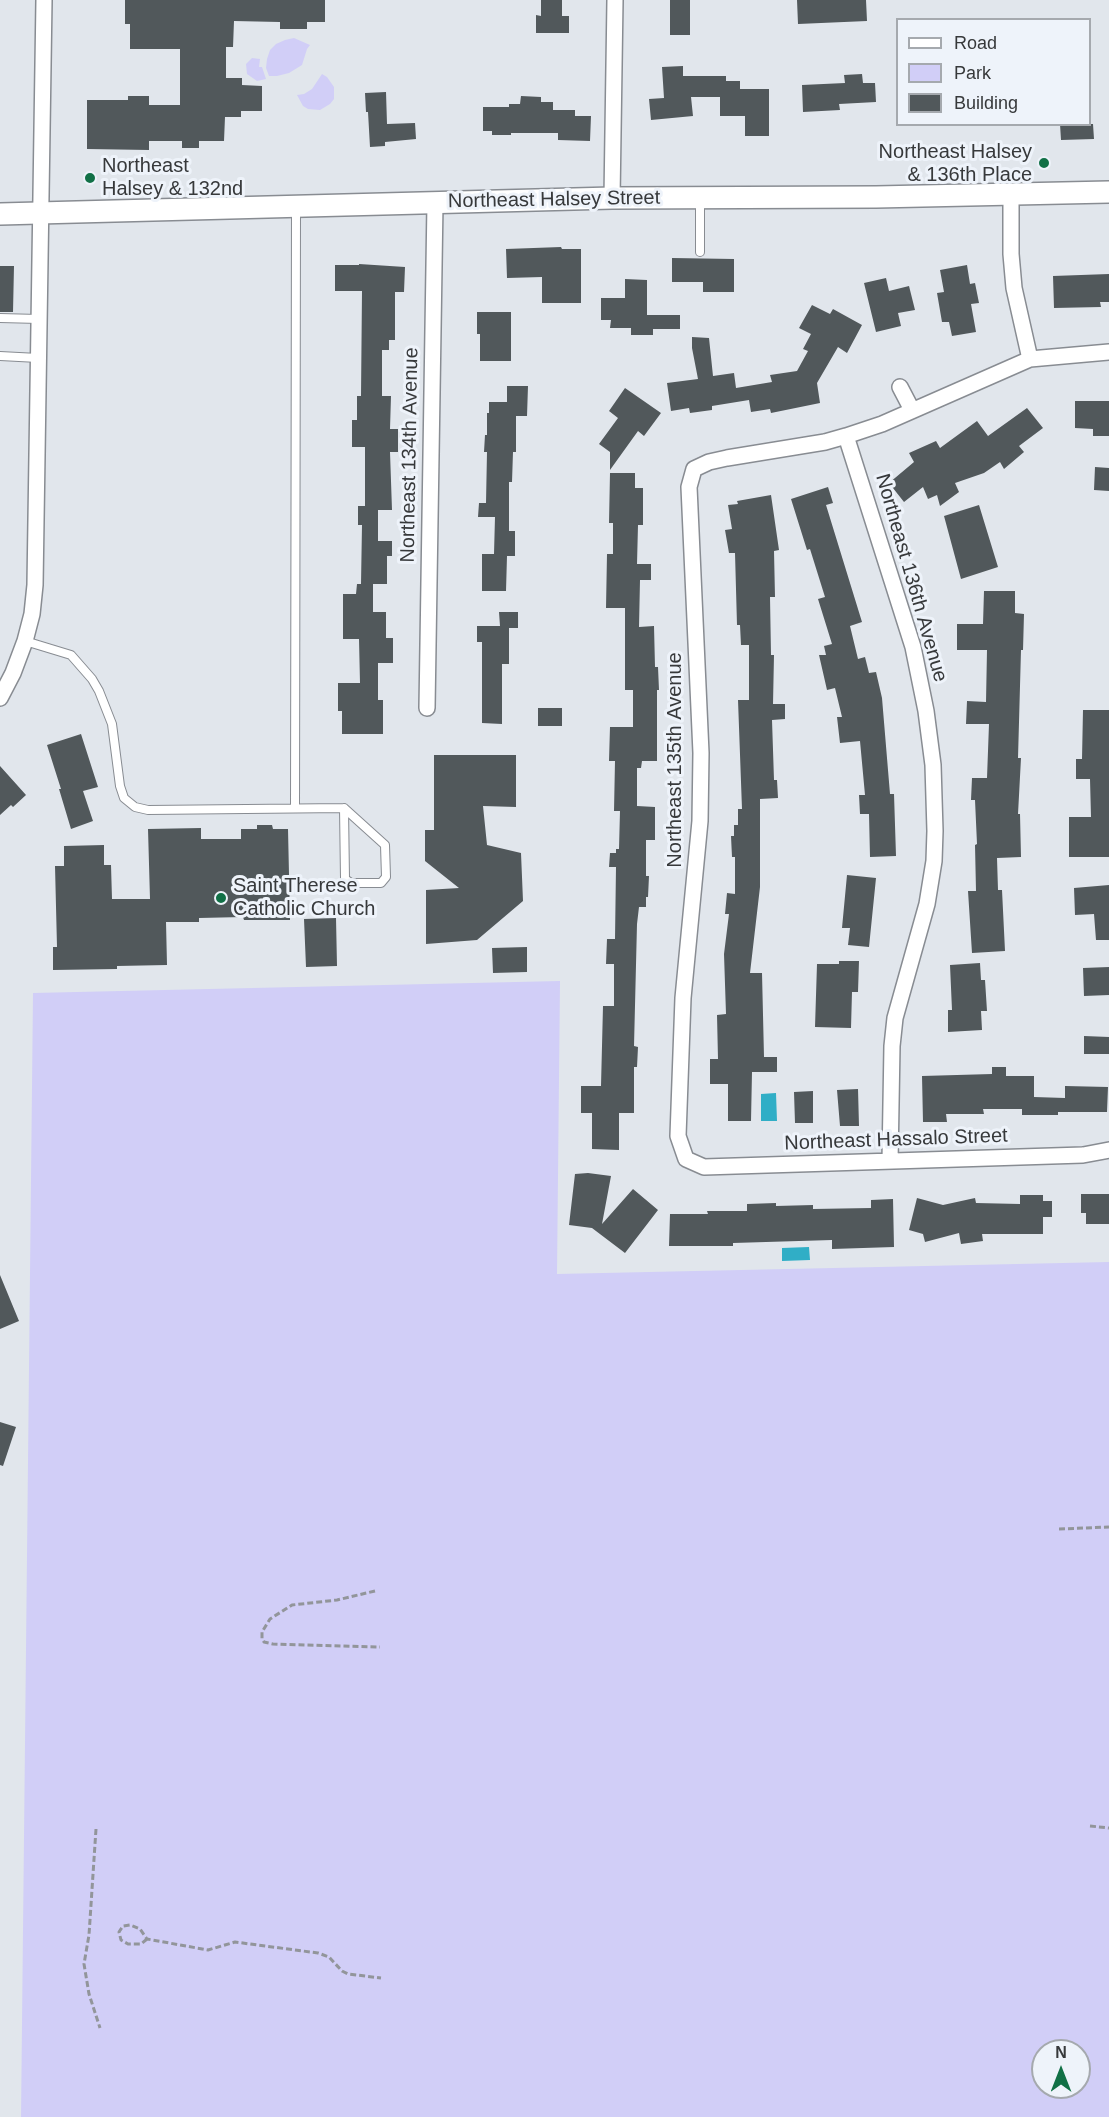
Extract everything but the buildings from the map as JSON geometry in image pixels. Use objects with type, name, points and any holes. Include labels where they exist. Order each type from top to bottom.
[{"type":"main road","name":"Northeast Halsey Street","points":[[0,214],[612,198],[1109,192]]},
{"type":"street","points":[[0,698],[26,641],[32,614],[34,585],[44,0]]},
{"type":"street","points":[[612,198],[615,0]]},
{"type":"street","points":[[1011,194],[1011,254],[1014,288],[1030,359]]},
{"type":"street","name":"Northeast 134th Avenue","points":[[428,708],[435,202]]},
{"type":"street","points":[[846,436],[882,424],[1030,359],[1109,352]]},
{"type":"street","points":[[900,387],[912,410]]},
{"type":"street","name":"Northeast 135th Avenue","points":[[686,1159],[678,1136],[682,998],[700,821],[700,753],[689,487],[694,469],[709,462],[825,442],[846,436]]},
{"type":"street","name":"Northeast 136th Avenue","points":[[846,436],[913,647],[926,711],[933,765],[934,861],[927,904],[895,1018],[892,1046],[890,1161]]},
{"type":"street","name":"Northeast Hassalo Street","points":[[686,1159],[704,1167],[1083,1155],[1109,1150]]},
{"type":"lane","points":[[700,198],[700,252]]},
{"type":"lane","points":[[295,808],[296,207]]},
{"type":"lane","points":[[0,318],[39,319]]},
{"type":"lane","points":[[0,356],[38,358]]},
{"type":"lane","points":[[26,641],[71,655],[92,680],[99,691],[112,724],[124,798],[135,807],[148,810],[344,808],[385,845],[386,877],[381,883],[351,883],[345,879],[344,808]]},
{"type":"path","points":[[1059,1529],[1109,1527]]},
{"type":"path","points":[[375,1591],[337,1600],[284,1608],[270,1620],[262,1632],[262,1639],[268,1644],[380,1647]]},
{"type":"path","points":[[1090,1826],[1109,1828]]},
{"type":"path","points":[[96,1829],[89,1935],[84,1964],[89,1994],[100,2028]]},
{"type":"path","points":[[147,1940],[142,1931],[135,1926],[123,1926],[119,1932],[121,1940],[128,1944],[141,1944],[147,1940],[208,1950],[235,1942],[318,1953],[329,1957],[348,1974],[381,1978]]},
{"type":"green space","points":[[294,38],[310,45],[302,65],[289,73],[269,76],[266,68],[270,50],[276,44]]},
{"type":"green space","points":[[252,58],[260,59],[259,67],[262,67],[266,79],[257,81],[247,74],[246,64]]},
{"type":"green space","points":[[322,74],[334,87],[334,99],[320,110],[308,109],[303,106],[297,95],[312,89]]},
{"type":"green space","points":[[560,981],[557,1274],[1109,1262],[1109,2117],[21,2117],[33,993]]},
{"type":"shaded area","points":[[776,1093],[777,1121],[761,1121],[761,1094]]},
{"type":"shaded area","points":[[809,1247],[810,1260],[782,1261],[782,1248]]},
{"type":"place","name":"Northeast Halsey & 136th Place","points":[[1044,163]]},
{"type":"place","name":"Northeast Halsey & 132nd","points":[[90,178]]},
{"type":"place","name":"Saint Therese Catholic Church","points":[[221,898]]}]
